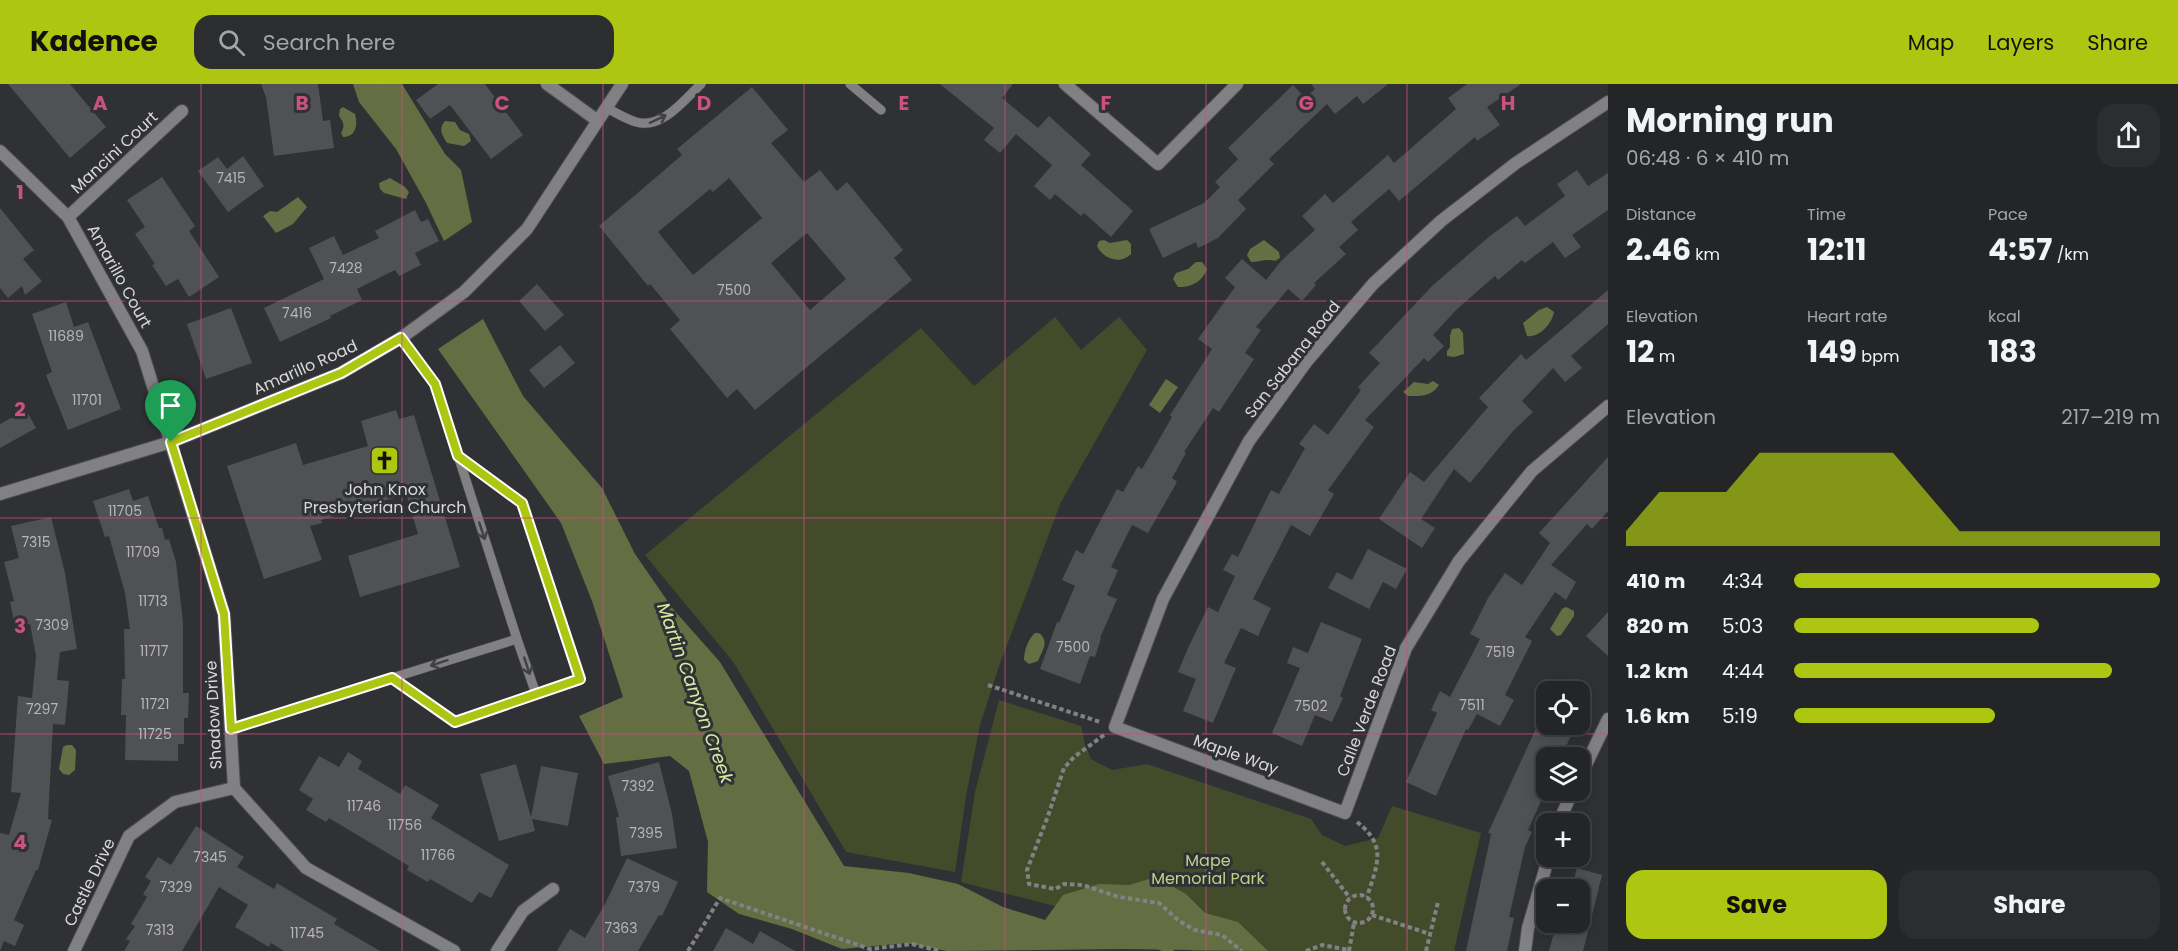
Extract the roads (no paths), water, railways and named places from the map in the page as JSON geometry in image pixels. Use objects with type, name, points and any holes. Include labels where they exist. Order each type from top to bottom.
[{"type":"street","points":[[547,84],[597,121]]},
{"type":"street","name":"Amarillo Road","points":[[0,494],[171,442],[341,373],[401,338],[464,292],[527,230],[622,84]]},
{"type":"street","points":[[1065,84],[1158,164],[1236,84]]},
{"type":"street","name":"San Sabana Road","points":[[1115,727],[1163,599],[1249,441],[1307,361],[1373,284],[1441,221],[1516,163],[1608,102]]},
{"type":"street","name":"Mancini Court","points":[[68,217],[182,111]]},
{"type":"street","name":"Amarillo Court","points":[[0,151],[68,217],[142,351],[171,442]]},
{"type":"street","name":"Calle Verde Road","points":[[1345,813],[1406,648],[1460,561],[1532,471],[1608,406]]},
{"type":"street","name":"Shadow Drive","points":[[171,442],[224,614],[234,788],[306,868],[454,951]]},
{"type":"street","points":[[1590,756],[1608,719]]},
{"type":"street","name":"Maple Way","points":[[1115,727],[1345,813]]},
{"type":"street","name":"Castle Drive","points":[[74,951],[129,836],[175,802],[234,788]]},
{"type":"street","points":[[1525,951],[1528,928],[1546,867]]},
{"type":"street","points":[[497,951],[523,911],[553,889]]},
{"type":"lane","points":[[607,108],[637,123],[657,122],[666,117],[701,84]]},
{"type":"lane","points":[[850,84],[881,110]]},
{"type":"lane","points":[[401,338],[435,384],[536,694]]},
{"type":"lane","points":[[392,678],[455,722],[580,679],[522,503],[458,456]]},
{"type":"lane","points":[[231,729],[517,639]]},
{"type":"waterway","name":"Martin Canyon Creek","points":[[378,84],[413,140],[449,232]]},
{"type":"waterway","name":"Martin Canyon Creek","points":[[469,333],[532,440],[635,579],[666,646],[687,715],[719,801],[760,851],[800,886],[849,903],[914,915],[1010,928],[1139,936],[1170,951]]},
{"type":"place","name":"John Knox Presbyterian Church","points":[[385,461]]},
{"type":"park label","name":"Mape Memorial Park","points":[[1208,869]]}]
